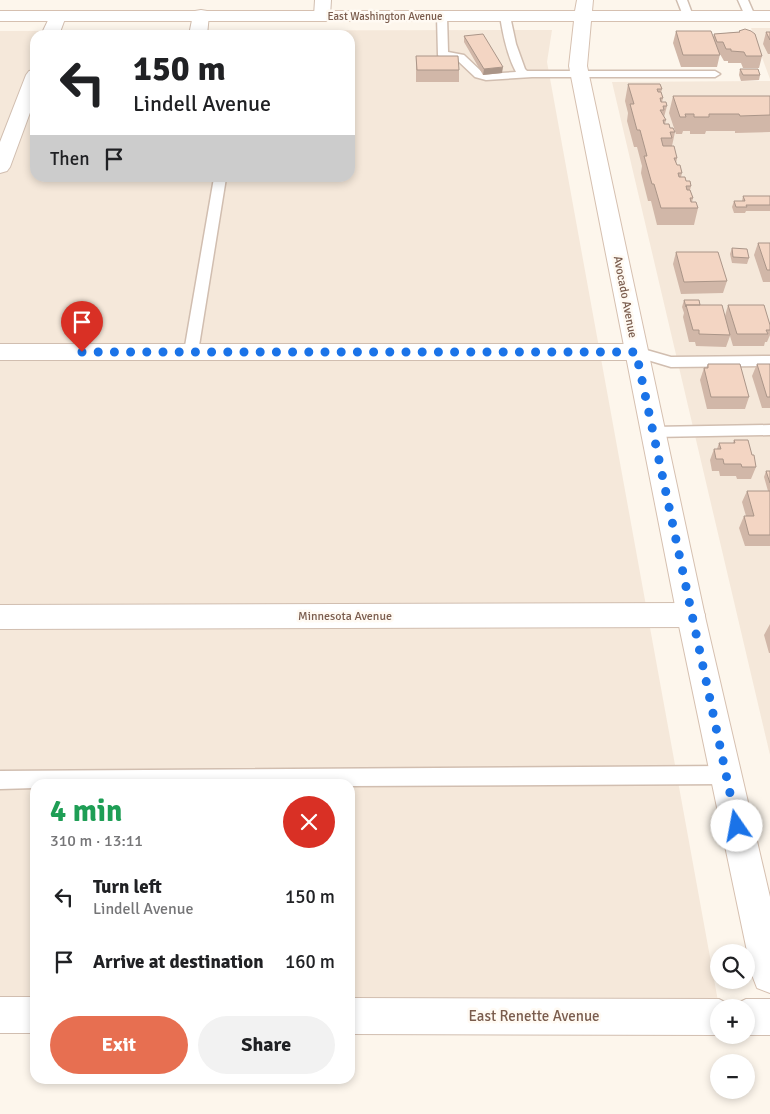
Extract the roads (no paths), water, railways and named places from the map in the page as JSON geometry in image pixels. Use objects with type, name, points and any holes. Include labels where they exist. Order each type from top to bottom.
[{"type":"main road","name":"East Washington Avenue","points":[[0,16],[40,8],[201,15],[323,8],[442,16],[505,16],[585,8],[685,8],[750,16],[770,16]]},
{"type":"main road","name":"Avocado Avenue","points":[[585,8],[578,66],[691,615],[770,974]]},
{"type":"main road","points":[[53,30],[65,10]]},
{"type":"main road","points":[[199,30],[201,15]]},
{"type":"main road","points":[[1,164],[30,88]]},
{"type":"main road","points":[[0,352],[636,352]]},
{"type":"main road","name":"Minnesota Avenue","points":[[0,617],[691,615]]},
{"type":"main road","points":[[0,1015],[30,1015]]},
{"type":"main road","name":"East Renette Avenue","points":[[355,1016],[710,1017]]},
{"type":"main road","points":[[755,1017],[770,1017]]},
{"type":"lane","points":[[743,0],[750,16]]},
{"type":"lane","points":[[442,16],[444,55],[460,57],[479,75],[486,77],[580,74],[715,74]]},
{"type":"lane","points":[[505,16],[515,60],[520,72],[528,75]]},
{"type":"lane","points":[[191,352],[219,182]]},
{"type":"lane","points":[[636,352],[671,362],[770,361]]},
{"type":"lane","points":[[653,432],[770,430]]},
{"type":"lane","points":[[145,779],[726,775]]},
{"type":"lane","points":[[0,780],[30,780]]}]
